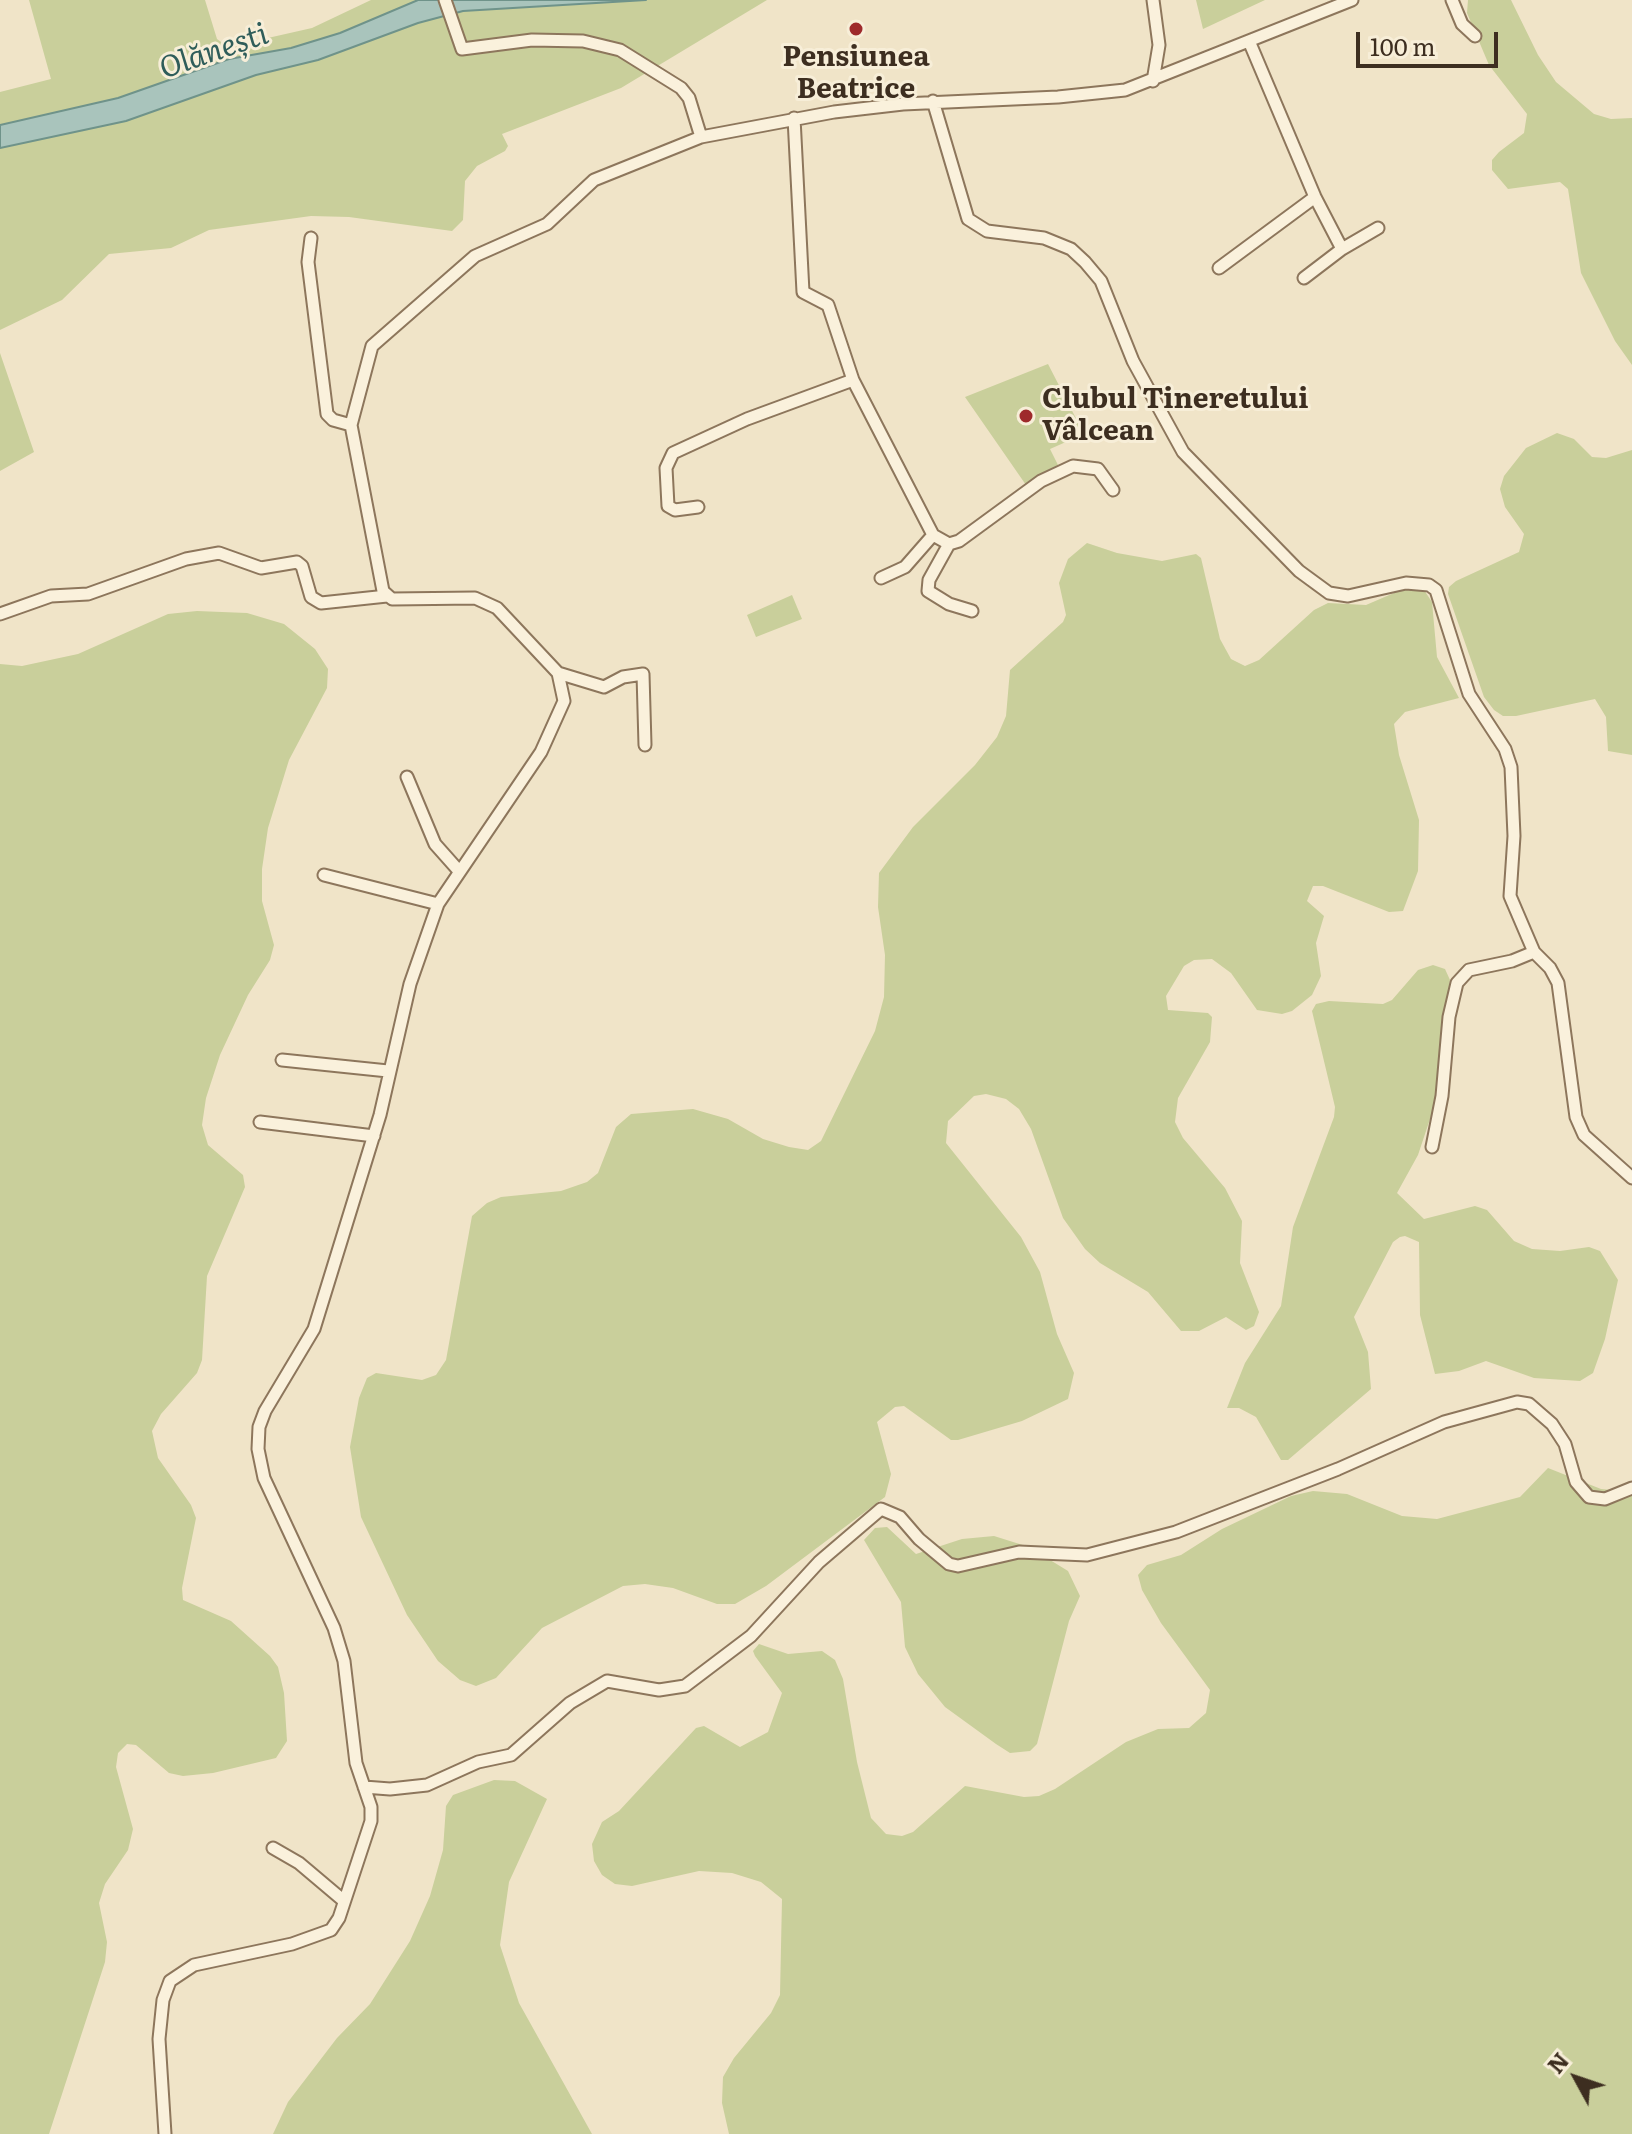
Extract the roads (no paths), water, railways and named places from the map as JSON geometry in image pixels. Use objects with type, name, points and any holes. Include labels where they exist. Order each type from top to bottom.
[{"type":"street","points":[[445,0],[462,49],[532,40],[605,44],[681,88],[689,98],[701,137]]},
{"type":"street","points":[[1153,0],[1159,45],[1153,81]]},
{"type":"street","points":[[387,596],[380,584],[351,425],[372,346],[475,256],[547,224],[594,180],[701,137],[794,118],[933,101],[1101,93],[1153,81],[1352,0]]},
{"type":"street","points":[[1452,0],[1462,24],[1475,36]]},
{"type":"street","points":[[1249,41],[1315,197],[1342,249]]},
{"type":"street","points":[[933,101],[968,219],[987,231],[1044,238],[1071,249],[1085,262],[1101,281],[1133,361],[1183,452],[1299,571],[1329,593],[1348,596],[1406,583],[1429,585],[1436,590],[1469,694],[1505,749],[1511,767],[1514,836],[1510,896],[1534,952],[1550,968],[1558,983],[1576,1117],[1584,1135],[1632,1178]]},
{"type":"street","points":[[794,118],[801,285],[807,296],[828,305],[842,356],[853,380],[933,535],[949,544]]},
{"type":"street","points":[[1219,268],[1315,197]]},
{"type":"street","points":[[1304,278],[1342,249],[1378,228]]},
{"type":"street","points":[[311,238],[308,262],[327,414],[333,420],[351,425]]},
{"type":"street","points":[[698,507],[675,510],[668,506],[666,468],[673,453],[747,419],[853,380]]},
{"type":"street","points":[[972,611],[949,604],[928,591],[929,580],[949,544],[1059,470],[1089,465],[1103,473],[1113,490]]},
{"type":"street","points":[[881,578],[905,567],[933,535]]},
{"type":"street","points":[[0,614],[51,596],[88,594],[186,559],[219,553],[261,568],[297,562],[302,566],[311,597],[321,603],[387,596],[486,601],[497,608],[558,673],[604,687],[623,677],[643,674],[645,745]]},
{"type":"street","points":[[165,2134],[159,2039],[163,2000],[170,1981],[194,1965],[324,1935],[335,1925],[371,1821],[356,1763],[339,1643],[271,1496],[260,1462],[258,1437],[265,1411],[314,1329],[374,1136],[410,984],[438,904],[549,739],[564,701],[558,673]]},
{"type":"street","points":[[407,777],[435,844],[459,871]]},
{"type":"street","points":[[324,875],[438,904]]},
{"type":"street","points":[[1432,1147],[1442,1096],[1449,1017],[1457,983],[1469,970],[1512,961],[1534,952]]},
{"type":"street","points":[[282,1060],[388,1071]]},
{"type":"street","points":[[260,1122],[374,1136]]},
{"type":"street","points":[[364,1787],[390,1789],[427,1785],[478,1762],[511,1755],[570,1703],[607,1681],[659,1690],[685,1686],[751,1636],[819,1562],[881,1509],[900,1517],[937,1556],[958,1566],[1019,1552],[1073,1557],[1096,1554],[1176,1532],[1338,1469],[1444,1422],[1517,1402],[1529,1404],[1552,1424],[1565,1444],[1576,1482],[1589,1497],[1605,1499],[1632,1488]]},
{"type":"street","points":[[273,1848],[299,1863],[344,1901]]},
{"type":"water","points":[[418,0],[646,0],[463,11],[418,23],[318,60],[256,75],[126,121],[0,148],[0,125],[118,98],[229,59],[291,48],[340,33]]},
{"type":"place","name":"Pensiunea Beatrice","points":[[856,29]]},
{"type":"place","name":"Clubul Tineretului Vâlcean","points":[[1026,416]]},
{"type":"water label","name":"Olănești","points":[[214,52]]}]
